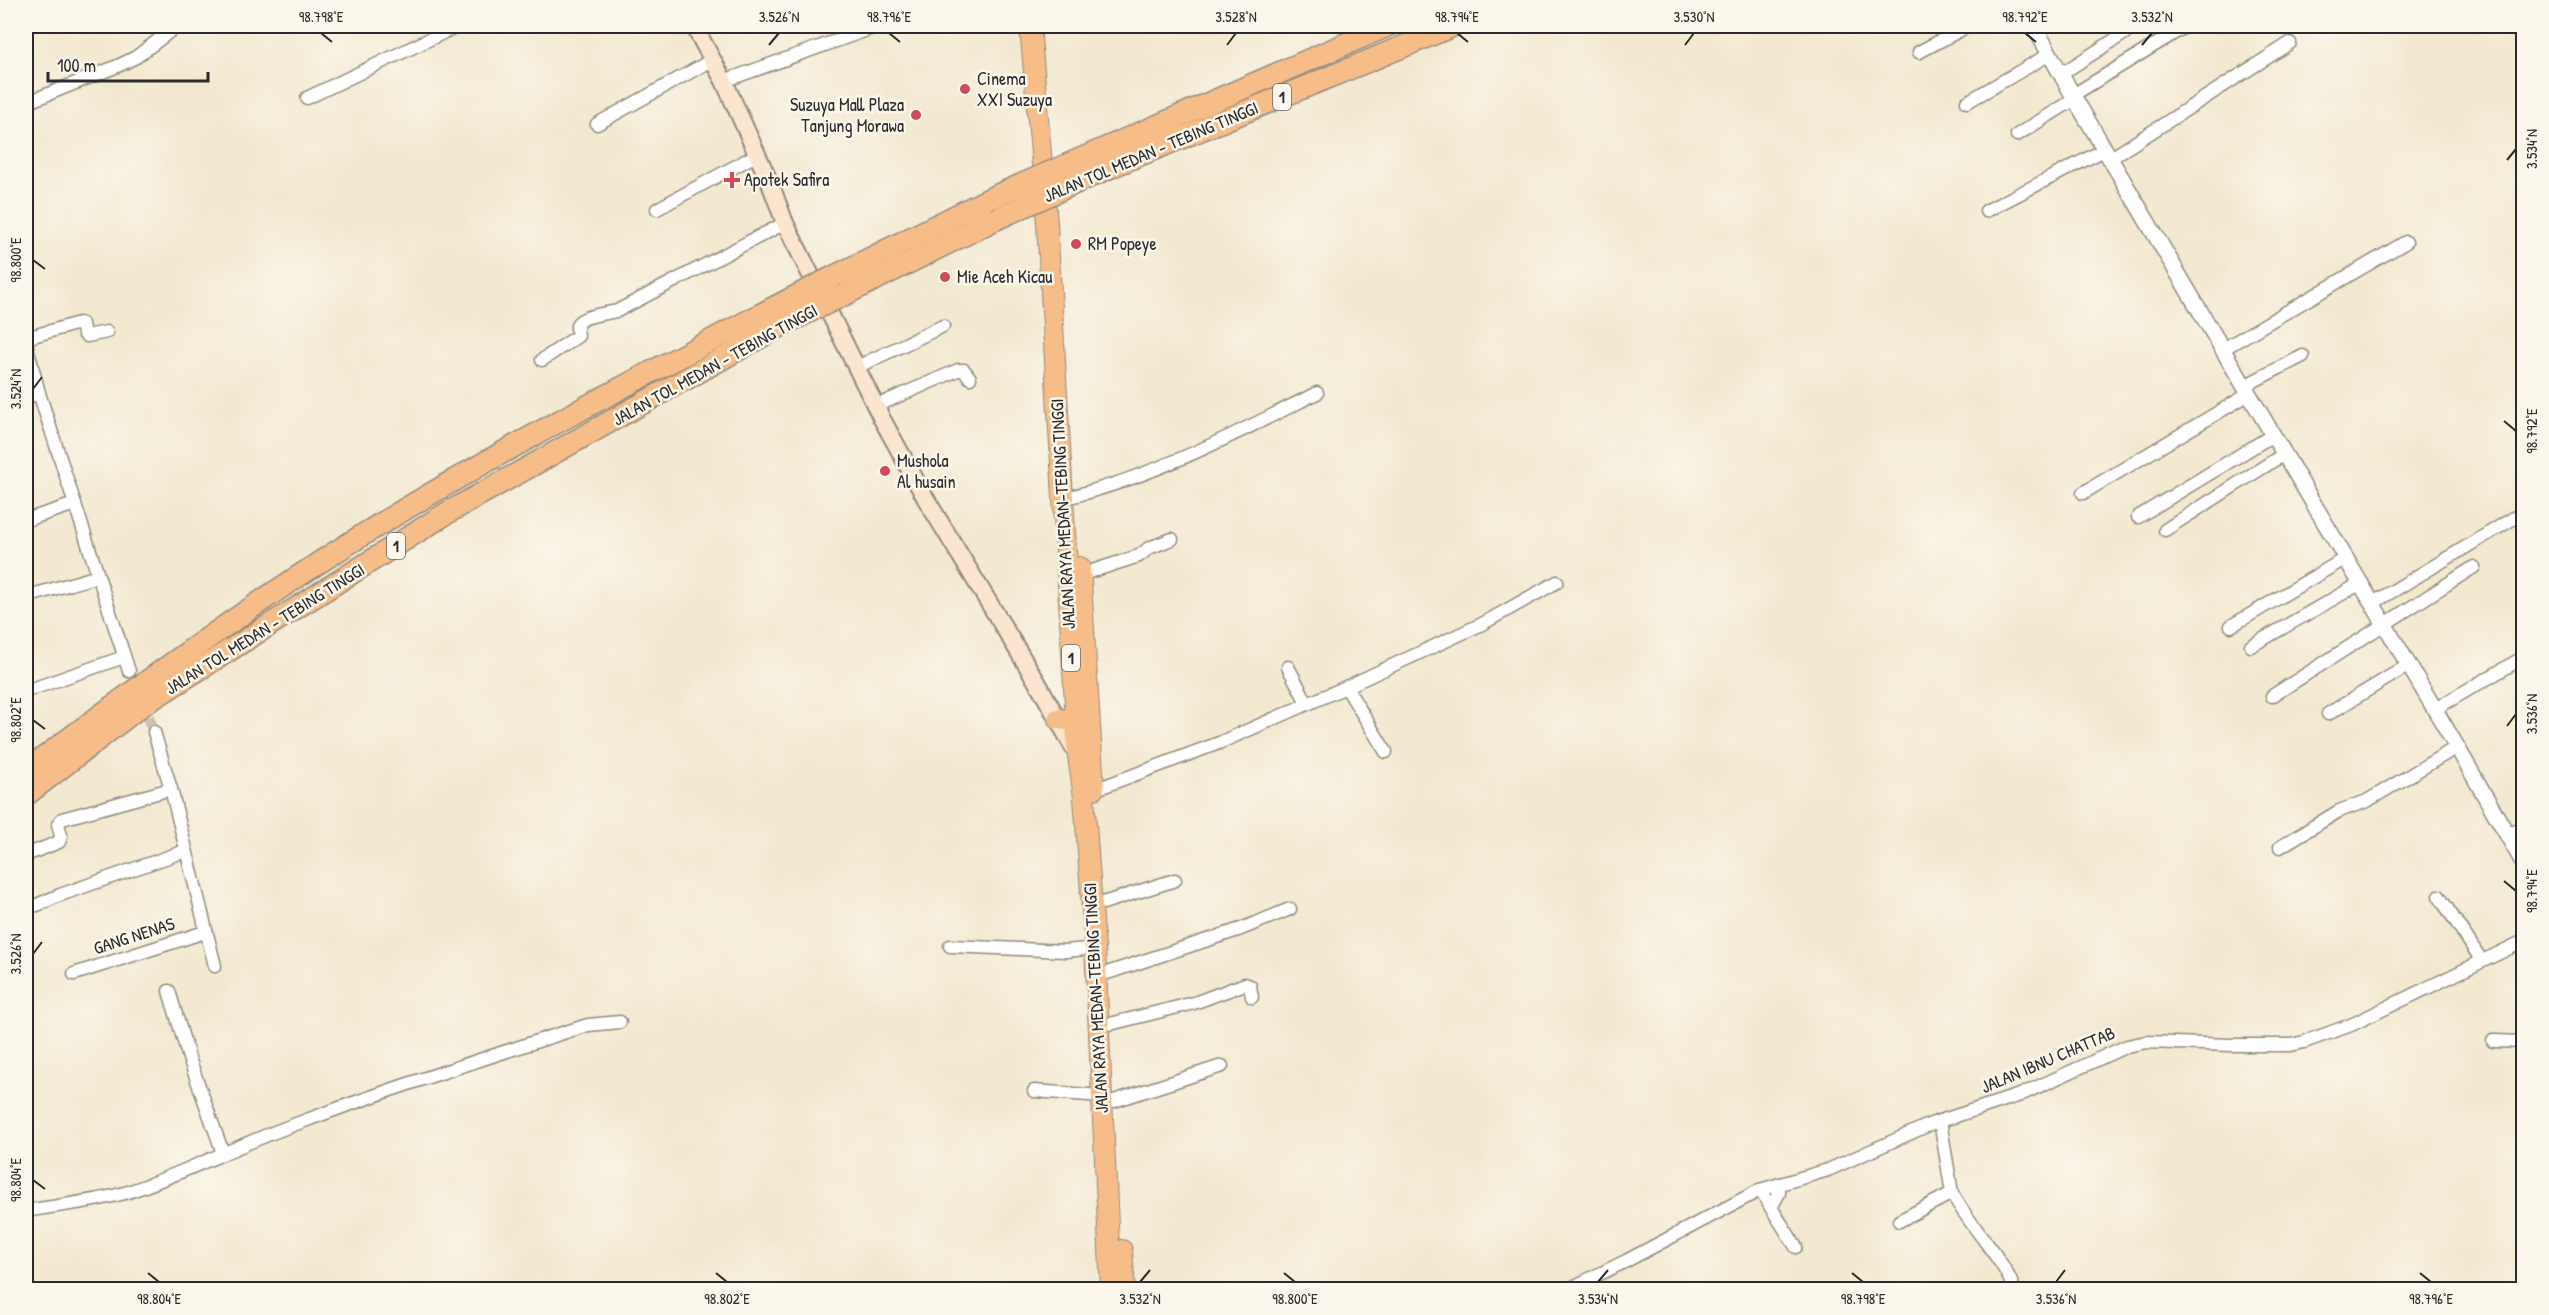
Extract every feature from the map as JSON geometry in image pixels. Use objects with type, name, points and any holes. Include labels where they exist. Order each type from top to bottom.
[{"type":"highway","name":"JALAN RAYA MEDAN-TEBING TINGGI","points":[[1030,26],[1047,223],[1067,717],[1085,756],[1095,790],[1103,903],[1110,1024],[1108,1099],[1111,1290]]},
{"type":"highway","name":"JALAN RAYA MEDAN-TEBING TINGGI","points":[[1042,26],[1080,575],[1084,797],[1125,1290]]},
{"type":"highway","name":"JALAN TOL MEDAN - TEBING TINGGI","points":[[26,795],[141,706],[447,513],[778,316],[846,294],[996,219],[1110,157],[1387,26]]},
{"type":"highway","name":"JALAN TOL MEDAN - TEBING TINGGI","points":[[1110,157],[1454,26]]},
{"type":"highway","name":"1","points":[[26,771],[128,695],[344,547],[554,423],[778,316],[832,277],[993,197],[1110,157]]},
{"type":"main road","points":[[694,26],[724,81],[770,183],[785,223],[876,406],[926,499],[1067,717]]},
{"type":"street","points":[[26,103],[136,57],[177,26]]},
{"type":"street","points":[[308,98],[457,26]]},
{"type":"street","points":[[724,81],[878,26]]},
{"type":"street","points":[[1919,52],[1968,26]]},
{"type":"street","points":[[2034,26],[2361,582],[2508,834],[2523,864]]},
{"type":"street","points":[[2061,74],[2136,26]]},
{"type":"street","points":[[2017,135],[2186,26]]},
{"type":"street","points":[[1986,211],[2109,154],[2290,43]]},
{"type":"street","points":[[1967,102],[2050,54]]},
{"type":"street","points":[[597,124],[712,60]]},
{"type":"street","points":[[657,210],[756,155]]},
{"type":"street","points":[[542,360],[578,336],[579,322],[591,316],[618,311],[785,223]]},
{"type":"street","points":[[2223,349],[2406,242]]},
{"type":"street","points":[[26,338],[79,323],[82,324],[84,334],[87,336],[106,332]]},
{"type":"street","points":[[857,367],[944,326]]},
{"type":"street","points":[[26,343],[39,393],[129,671]]},
{"type":"street","points":[[2084,493],[2303,356]]},
{"type":"street","points":[[876,406],[958,370],[964,370],[970,378]]},
{"type":"street","points":[[26,397],[39,393]]},
{"type":"street","points":[[1074,496],[1109,487],[1144,473],[1242,430],[1317,393]]},
{"type":"street","points":[[2138,517],[2273,435]]},
{"type":"street","points":[[2165,530],[2284,454]]},
{"type":"street","points":[[26,520],[75,504]]},
{"type":"street","points":[[2373,603],[2523,512]]},
{"type":"street","points":[[1080,575],[1139,556],[1149,548],[1172,539]]},
{"type":"street","points":[[2231,626],[2346,558]]},
{"type":"street","points":[[2272,696],[2474,567]]},
{"type":"street","points":[[26,597],[98,576]]},
{"type":"street","points":[[1095,790],[1219,743],[1346,687],[1482,624],[1557,582]]},
{"type":"street","points":[[2251,646],[2361,582]]},
{"type":"street","points":[[26,691],[124,657]]},
{"type":"street","points":[[2435,709],[2523,657]]},
{"type":"street","points":[[2328,714],[2409,665]]},
{"type":"street","points":[[1288,667],[1307,703]]},
{"type":"street","points":[[1346,687],[1386,752]]},
{"type":"street","points":[[154,732],[171,789],[215,966]]},
{"type":"street","points":[[2280,847],[2339,811],[2367,801],[2457,747]]},
{"type":"street","points":[[26,855],[59,842],[61,836],[58,825],[63,819],[171,789]]},
{"type":"street","points":[[2508,834],[2523,826]]},
{"type":"street","points":[[31,906],[185,851]]},
{"type":"street","points":[[1103,903],[1174,880]]},
{"type":"street","points":[[2439,896],[2482,961]]},
{"type":"street","points":[[1107,973],[1241,929],[1290,909]]},
{"type":"street","name":"GANG NENAS","points":[[74,974],[205,932]]},
{"type":"street","name":"JALAN IBNU CHATTAB","points":[[1568,1290],[1760,1190],[1828,1170],[1940,1120],[1964,1115],[2020,1095],[2112,1051],[2138,1043],[2291,1045],[2320,1038],[2523,941]]},
{"type":"street","points":[[950,946],[1066,951],[1095,948]]},
{"type":"street","points":[[1110,1024],[1194,1003],[1245,984],[1250,986],[1252,997]]},
{"type":"street","points":[[169,991],[189,1058],[223,1153]]},
{"type":"street","points":[[26,1211],[99,1200],[126,1192],[192,1168],[297,1123],[588,1025],[620,1022]]},
{"type":"street","points":[[2493,1041],[2523,1042]]},
{"type":"street","points":[[1034,1091],[1108,1099],[1222,1066]]},
{"type":"street","points":[[1940,1120],[1952,1192],[1960,1210],[2005,1270],[2014,1290]]},
{"type":"street","points":[[1771,1208],[1779,1192],[1779,1184]]},
{"type":"street","points":[[1760,1190],[1796,1247]]},
{"type":"street","points":[[1899,1221],[1952,1192]]},
{"type":"tunnel","points":[[141,700],[154,732]]},
{"type":"place","name":"Cinema XXI Suzuya","points":[[965,89]]},
{"type":"place","name":"Suzuya Mall Plaza Tanjung Morawa","points":[[916,115]]},
{"type":"place","name":"Apotek Safira","points":[[732,180]]},
{"type":"place","name":"RM Popeye","points":[[1076,244]]},
{"type":"place","name":"Mie Aceh Kicau","points":[[945,277]]},
{"type":"place","name":"Mushola Al husain","points":[[885,471]]}]
